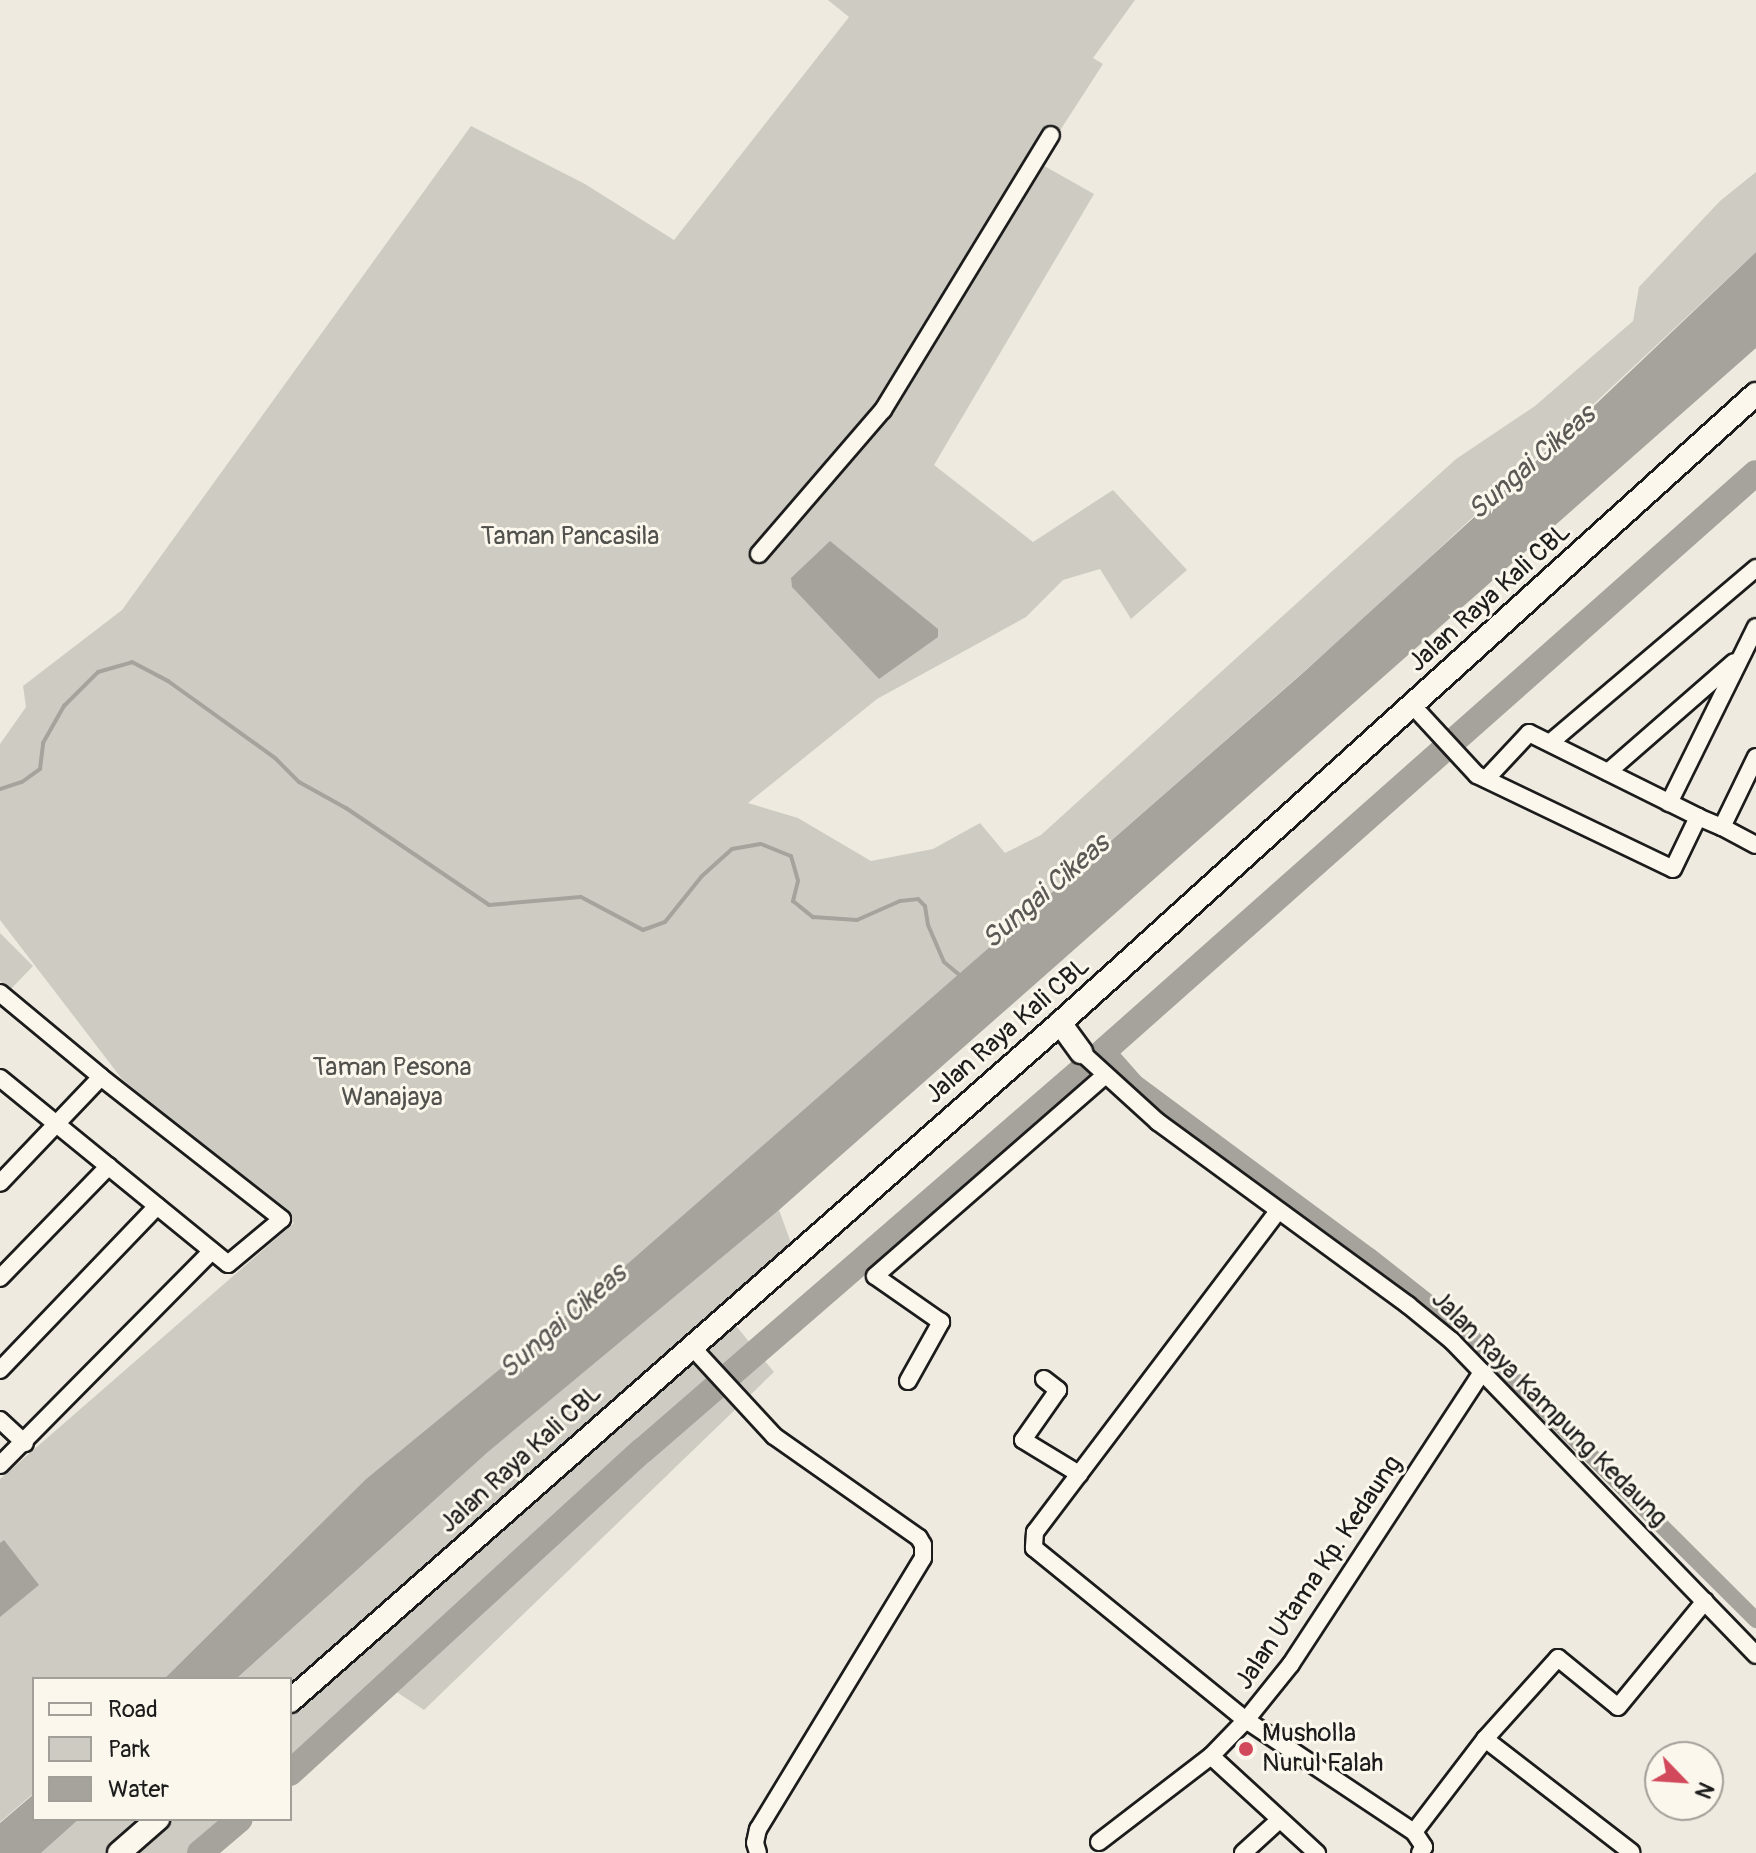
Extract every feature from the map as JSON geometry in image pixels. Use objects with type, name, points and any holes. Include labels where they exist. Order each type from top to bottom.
[{"type":"main road","name":"Jalan Raya Kali CBL","points":[[292,1699],[1060,1023],[1756,394]]},
{"type":"main road","points":[[1060,1023],[1081,1052]]},
{"type":"main road","points":[[119,1853],[156,1821]]},
{"type":"street","points":[[759,554],[883,410],[1051,135]]},
{"type":"street","points":[[1551,742],[1756,568]]},
{"type":"street","points":[[1669,803],[1756,627]]},
{"type":"street","points":[[1608,772],[1741,656]]},
{"type":"street","points":[[1413,706],[1477,775],[1673,869],[1698,817]]},
{"type":"street","points":[[1486,779],[1529,733],[1756,845]]},
{"type":"street","points":[[1722,827],[1756,757]]},
{"type":"street","points":[[0,993],[282,1219],[228,1264],[58,1122],[1,1080]]},
{"type":"street","name":"Jalan Raya Kampung Kedaung","points":[[1081,1052],[1158,1122],[1408,1305],[1482,1372],[1756,1655]]},
{"type":"street","points":[[908,1381],[941,1322],[875,1276],[1102,1074]]},
{"type":"street","points":[[0,1183],[101,1077]]},
{"type":"street","points":[[0,1278],[109,1166]]},
{"type":"street","points":[[0,1370],[157,1206]]},
{"type":"street","points":[[1278,1211],[1035,1532],[1033,1541],[1037,1554],[1246,1720],[1414,1832],[1424,1847],[1420,1853]]},
{"type":"street","points":[[0,1465],[212,1251]]},
{"type":"street","points":[[691,1346],[774,1436],[919,1538],[923,1545],[923,1558],[758,1829],[755,1843],[758,1853]]},
{"type":"street","name":"Jalan Utama Kp. Kedaung","points":[[1099,1842],[1211,1756],[1246,1720],[1291,1664],[1482,1372]]},
{"type":"street","points":[[1044,1379],[1058,1390],[1023,1440],[1079,1474]]},
{"type":"street","points":[[0,1420],[25,1443]]},
{"type":"street","points":[[1414,1832],[1485,1739],[1558,1658],[1618,1707],[1705,1601]]},
{"type":"street","points":[[1485,1739],[1631,1852]]},
{"type":"street","points":[[1211,1756],[1278,1821],[1317,1853]]},
{"type":"street","points":[[1243,1853],[1278,1821]]},
{"type":"green space","points":[[828,0],[1135,0],[1093,58],[1103,64],[1039,163],[1094,194],[934,465],[1033,542],[1113,490],[1187,570],[1131,619],[1100,569],[1063,580],[1026,617],[877,699],[748,803],[798,818],[871,861],[933,849],[980,823],[1005,853],[1041,835],[1456,459],[1535,406],[1633,321],[1639,287],[1720,201],[1756,172],[1756,252],[1365,618],[626,1266],[366,1479],[166,1677],[32,1677],[32,1795],[0,1822],[0,1479],[294,1223],[122,1079],[0,920],[0,744],[26,707],[23,686],[122,610],[471,126],[585,184],[674,240],[849,17]]},
{"type":"green space","points":[[0,933],[33,966],[10,990],[0,981]]},
{"type":"green space","points":[[779,1210],[795,1254],[732,1321],[774,1372],[424,1710],[383,1683],[292,1763],[292,1677],[238,1677],[488,1452]]},
{"type":"green space","points":[[77,1821],[226,1821],[189,1853],[41,1853]]},
{"type":"water","name":"Sungai Cikeas","points":[[1756,252],[1756,348],[779,1210],[488,1452],[238,1677],[166,1677],[366,1479],[617,1273],[1305,671],[1535,462]]},
{"type":"water","points":[[830,541],[938,629],[938,637],[879,679],[792,587],[791,578]]},
{"type":"water","points":[[4,1540],[39,1585],[0,1617],[0,1543]]},
{"type":"water","points":[[32,1796],[32,1821],[77,1821],[41,1853],[0,1853],[0,1823]]},
{"type":"waterway","points":[[292,1771],[642,1451],[1106,1049],[1756,473]]},
{"type":"waterway","points":[[0,789],[22,782],[40,769],[43,743],[64,706],[98,672],[132,662],[168,681],[275,758],[299,782],[346,808],[489,905],[581,897],[643,930],[665,922],[702,876],[732,849],[761,844],[791,856],[798,881],[793,901],[813,917],[857,920],[900,901],[918,899],[925,906],[928,925],[944,962],[963,978]]},
{"type":"waterway","points":[[1106,1049],[1136,1083],[1370,1256],[1470,1335],[1756,1620]]},
{"type":"waterway","points":[[200,1853],[238,1821]]},
{"type":"place","name":"Musholla Nurul Falah","points":[[1246,1749]]},
{"type":"park label","name":"Taman Pancasila","points":[[570,537]]},
{"type":"park label","name":"Taman Pesona Wanajaya","points":[[392,1083]]}]
